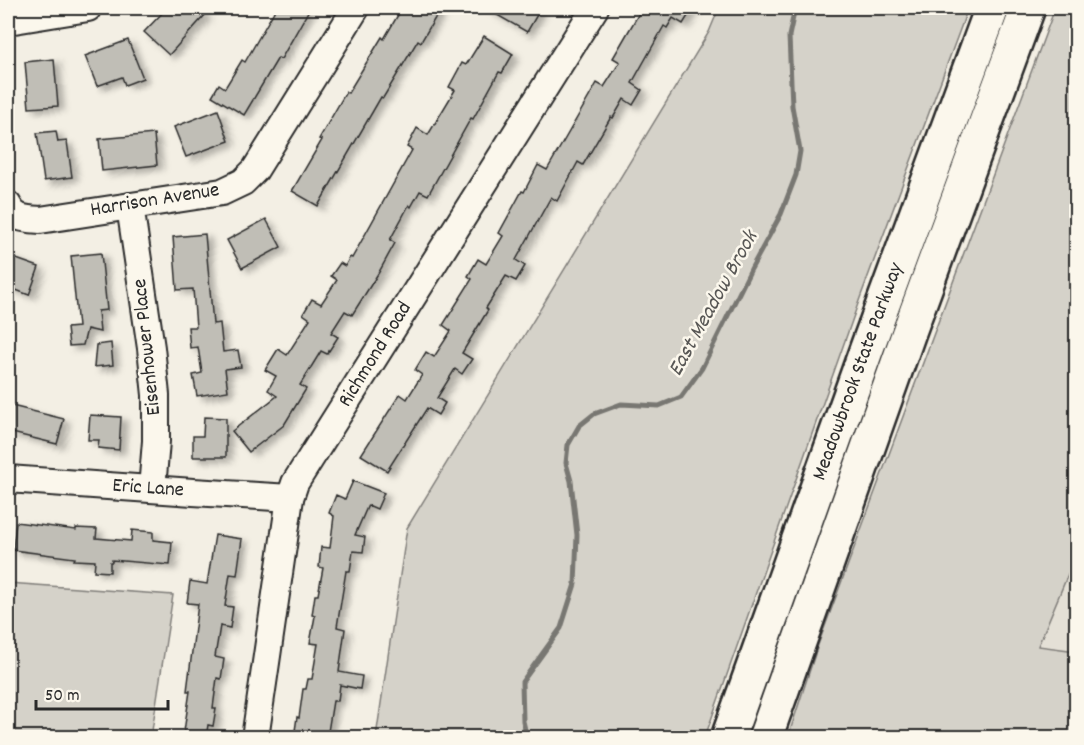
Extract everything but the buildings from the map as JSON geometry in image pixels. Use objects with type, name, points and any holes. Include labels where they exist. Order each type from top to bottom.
[{"type":"highway","name":"Meadowbrook State Parkway","points":[[728,738],[867,348],[992,8]]},
{"type":"highway","name":"Meadowbrook State Parkway","points":[[765,738],[905,343],[1028,8]]},
{"type":"street","points":[[8,21],[88,8]]},
{"type":"street","name":"Harrison Avenue","points":[[8,205],[11,212],[20,217],[40,220],[222,192],[243,182],[255,170],[356,8]]},
{"type":"street","name":"Richmond Road","points":[[255,738],[290,498],[295,483],[595,8]]},
{"type":"street","name":"Eisenhower Place","points":[[130,206],[156,395],[153,489]]},
{"type":"street","name":"Eric Lane","points":[[8,479],[290,498]]},
{"type":"shaded area","points":[[719,8],[968,8],[860,298],[705,737],[376,737],[407,528],[709,32]]},
{"type":"shaded area","points":[[1055,8],[1076,8],[1076,555],[1038,646],[1076,651],[1076,737],[788,737],[818,645]]},
{"type":"shaded area","points":[[1076,555],[1076,737],[1000,738],[1073,562]]},
{"type":"shaded area","points":[[8,583],[173,595],[151,737],[8,737]]},
{"type":"waterway","name":"East Meadow Brook","points":[[527,738],[523,721],[522,682],[561,628],[575,584],[577,535],[571,481],[566,463],[568,445],[579,426],[594,414],[621,404],[659,406],[681,397],[702,368],[781,214],[796,175],[800,151],[792,106],[789,36],[795,8]]}]
